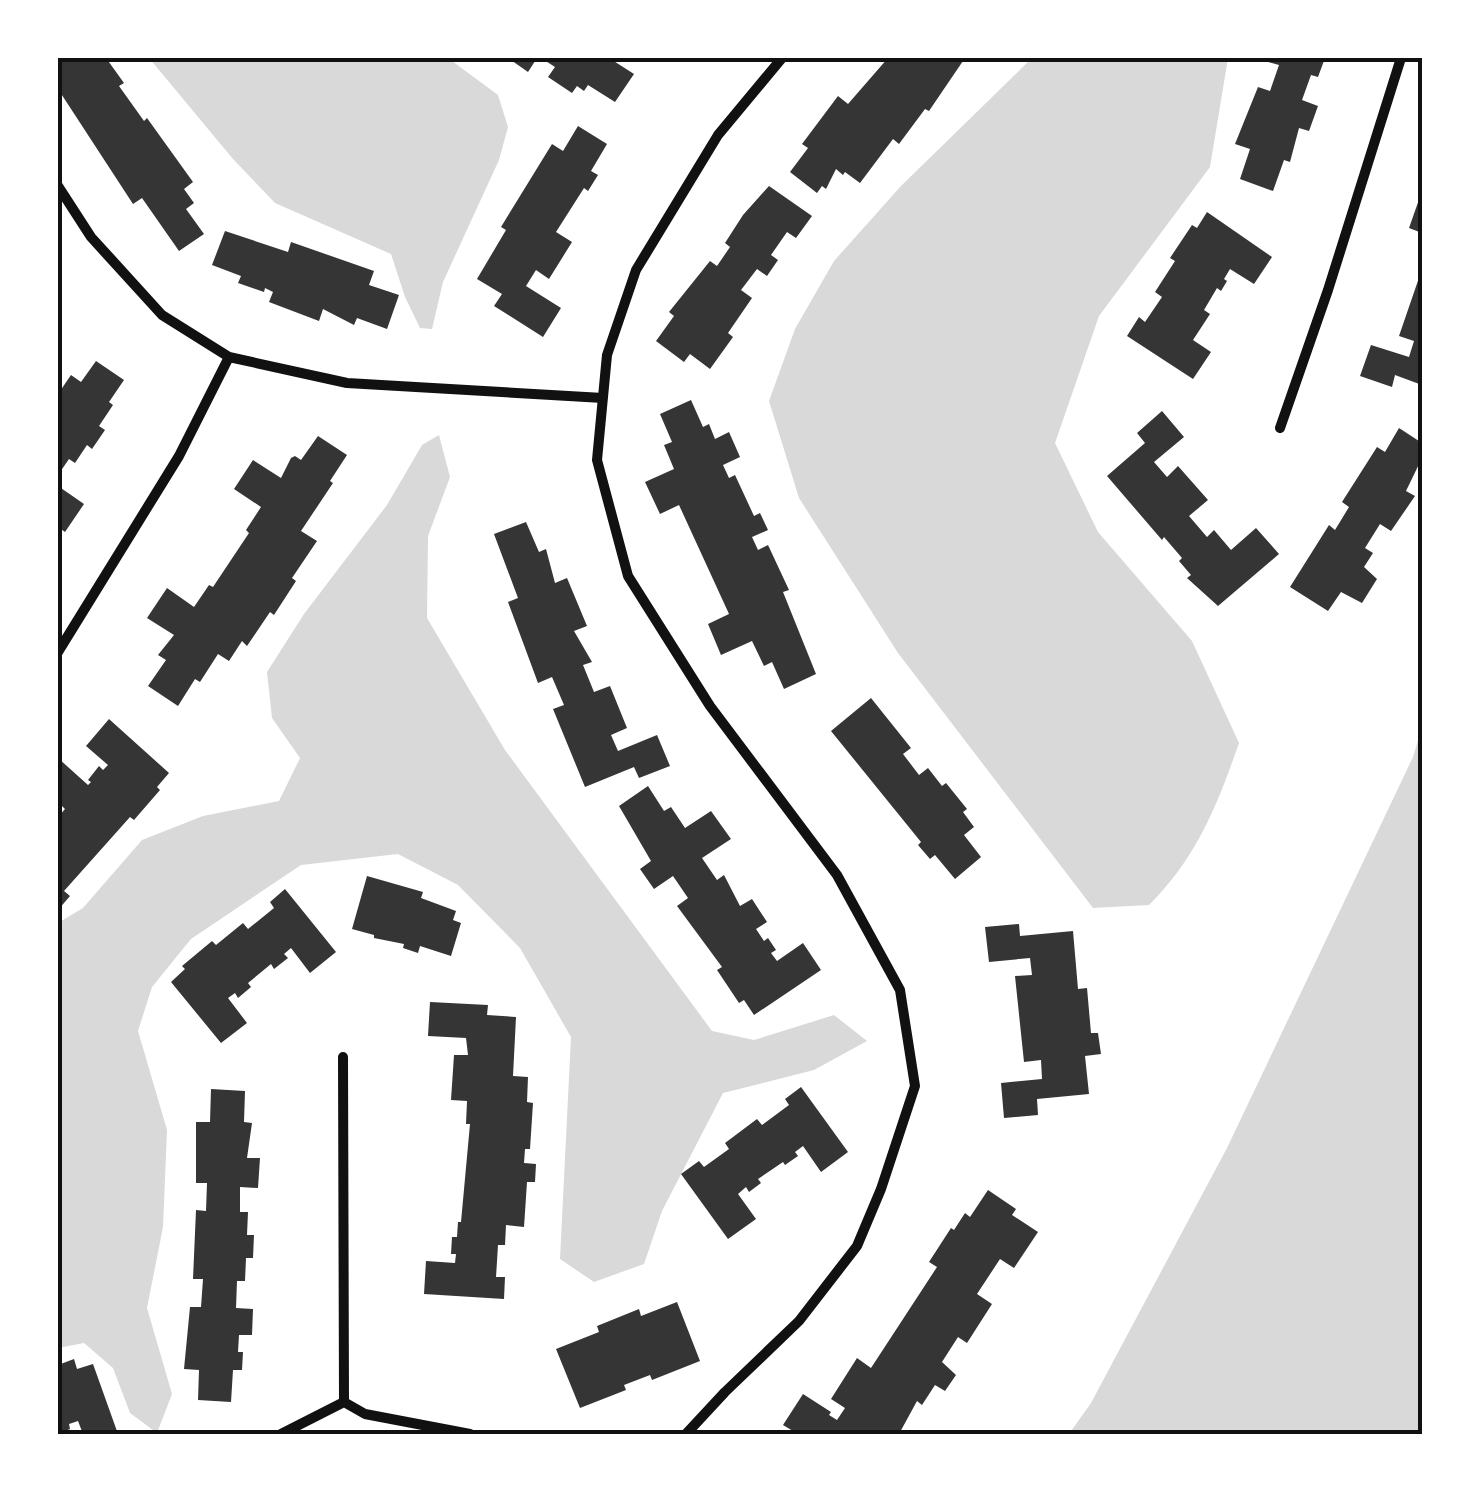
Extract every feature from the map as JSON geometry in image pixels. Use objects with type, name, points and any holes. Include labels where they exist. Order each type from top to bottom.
[{"type":"street","points":[[1280,428],[1401,58]]},
{"type":"street","points":[[686,1434],[799,1322],[856,1246],[881,1189],[916,1086],[900,990],[837,874],[710,706],[628,576],[598,460],[607,355],[636,270],[718,135],[776,60]]},
{"type":"street","points":[[58,186],[91,237],[162,315],[230,357],[348,383],[603,398]]},
{"type":"street","points":[[58,652],[179,456],[230,357]]},
{"type":"street","points":[[343,1057],[344,1402]]},
{"type":"street","points":[[282,1434],[344,1402]]},
{"type":"street","points":[[344,1402],[364,1414],[470,1434]]},
{"type":"shaded area","points":[[149,58],[448,58],[498,95],[508,127],[499,160],[443,282],[432,329],[420,328],[391,254],[275,203]]},
{"type":"shaded area","points":[[1032,58],[1228,58],[1210,167],[1099,316],[1055,443],[1098,532],[1192,641],[1239,743],[1204,830],[1180,868],[1149,905],[1093,908],[898,653],[799,498],[769,401],[795,329],[834,261],[901,186]]},
{"type":"shaded area","points":[[439,435],[450,477],[428,536],[427,618],[505,750],[712,1031],[754,1040],[834,1015],[867,1041],[814,1070],[723,1093],[662,1211],[644,1264],[594,1282],[560,1259],[571,1037],[520,948],[458,885],[398,854],[301,865],[191,939],[152,987],[138,1031],[167,1130],[163,1227],[147,1308],[172,1394],[157,1433],[130,1413],[113,1368],[84,1343],[58,1348],[58,923],[83,908],[142,840],[203,816],[279,801],[300,758],[272,718],[267,672],[304,614],[387,505],[422,445]]},
{"type":"shaded area","points":[[1422,727],[1422,1434],[1069,1434],[1091,1403],[1227,1148],[1413,757]]},
{"type":"building","points":[[58,58],[106,58],[124,83],[119,86],[193,182],[184,189],[194,203],[186,209],[204,234],[179,251],[142,198],[133,204],[58,89]]},
{"type":"building","points":[[508,58],[537,58],[528,72]]},
{"type":"building","points":[[541,58],[609,58],[634,74],[615,102],[588,85],[584,91],[577,86],[572,93],[548,77],[555,67]]},
{"type":"building","points":[[888,58],[965,58],[929,111],[925,109],[899,144],[893,139],[860,183],[836,169],[826,189],[822,186],[817,193],[790,172],[808,148],[802,144],[838,96],[848,104]]},
{"type":"building","points":[[1269,58],[1325,58],[1318,77],[1311,75],[1302,100],[1318,106],[1309,131],[1299,128],[1290,162],[1284,160],[1273,191],[1240,179],[1250,149],[1235,144],[1258,87],[1270,91],[1279,65],[1268,62]]},
{"type":"building","points":[[578,126],[607,144],[591,171],[598,175],[588,191],[584,188],[556,232],[572,242],[549,279],[536,270],[526,286],[561,308],[543,337],[494,306],[502,294],[477,279],[506,230],[501,227],[552,144],[563,151]]},
{"type":"building","points":[[769,186],[812,216],[796,238],[787,232],[771,255],[778,260],[767,276],[757,269],[741,290],[752,298],[728,333],[733,337],[710,369],[690,354],[684,362],[656,341],[674,316],[669,312],[710,261],[717,266],[730,247],[725,243],[743,215]]},
{"type":"building","points":[[1422,191],[1422,233],[1409,228]]},
{"type":"building","points":[[1207,212],[1272,257],[1254,284],[1230,269],[1221,291],[1217,288],[1204,310],[1210,314],[1193,340],[1211,352],[1193,379],[1127,336],[1139,317],[1145,322],[1162,297],[1155,292],[1175,261],[1170,258],[1192,225],[1197,228]]},
{"type":"building","points":[[225,231],[288,252],[291,242],[374,271],[369,285],[399,295],[387,329],[357,318],[354,325],[323,309],[319,321],[269,302],[273,292],[238,283],[241,276],[212,265]]},
{"type":"building","points":[[1422,269],[1422,385],[1395,375],[1392,387],[1360,376],[1371,345],[1409,357],[1414,341],[1399,336]]},
{"type":"building","points":[[96,361],[124,380],[109,402],[113,405],[99,426],[105,430],[92,449],[87,445],[75,463],[69,459],[58,475],[58,394],[71,375],[81,382]]},
{"type":"building","points":[[691,400],[703,427],[709,424],[715,439],[729,432],[740,457],[723,465],[729,478],[735,475],[754,516],[760,513],[768,530],[752,537],[758,550],[768,545],[789,590],[783,592],[816,674],[784,689],[772,662],[764,666],[752,641],[721,655],[708,624],[729,614],[679,505],[660,514],[645,482],[674,469],[664,445],[672,442],[660,414]]},
{"type":"building","points":[[1162,411],[1184,437],[1154,462],[1167,477],[1178,466],[1208,500],[1189,516],[1207,537],[1214,530],[1231,550],[1256,528],[1279,554],[1218,606],[1187,578],[1191,575],[1179,561],[1182,558],[1107,476],[1145,443],[1137,433]]},
{"type":"building","points":[[1399,428],[1422,443],[1422,458],[1406,491],[1415,496],[1391,531],[1380,524],[1365,548],[1373,553],[1364,567],[1377,579],[1362,603],[1341,592],[1328,611],[1290,587],[1329,525],[1335,530],[1349,507],[1342,502],[1377,447],[1385,452]]},
{"type":"building","points":[[318,436],[347,455],[301,531],[317,541],[292,578],[296,581],[274,615],[270,612],[247,646],[242,641],[229,661],[218,654],[178,706],[148,686],[166,660],[158,655],[174,635],[147,618],[167,588],[194,607],[209,585],[213,587],[249,533],[246,530],[261,507],[234,489],[253,460],[281,478],[291,458],[301,460]]},
{"type":"building","points":[[58,486],[84,504],[65,532],[58,527]]},
{"type":"building","points":[[526,522],[539,552],[546,549],[555,583],[567,578],[587,626],[574,631],[592,662],[583,665],[594,692],[610,686],[627,728],[611,735],[618,751],[657,735],[670,766],[639,778],[634,767],[585,787],[553,709],[564,705],[552,677],[538,683],[508,602],[518,598],[494,534]]},
{"type":"building","points":[[871,698],[911,748],[903,754],[919,775],[928,768],[967,809],[963,812],[974,827],[964,835],[981,857],[955,879],[935,855],[930,859],[918,845],[921,842],[831,731]]},
{"type":"building","points":[[109,719],[169,773],[134,820],[130,817],[64,891],[70,896],[58,910],[58,817],[65,809],[58,802],[58,758],[88,785],[99,766],[103,770],[108,765],[86,746]]},
{"type":"building","points":[[648,786],[664,811],[671,807],[685,828],[711,811],[731,839],[702,858],[717,880],[724,875],[740,906],[752,899],[767,922],[756,929],[776,950],[771,953],[777,961],[803,943],[821,970],[754,1015],[744,1000],[739,1003],[717,970],[722,967],[677,906],[688,898],[673,876],[654,889],[640,869],[651,861],[619,806]]},
{"type":"building","points":[[367,876],[423,892],[421,898],[456,911],[453,920],[461,923],[451,956],[420,946],[418,953],[403,948],[404,944],[352,929]]},
{"type":"building","points":[[285,889],[336,952],[310,973],[291,948],[284,954],[288,958],[274,969],[271,964],[248,983],[251,987],[238,998],[235,993],[228,998],[247,1023],[221,1043],[171,982],[185,969],[182,966],[212,941],[216,945],[243,923],[248,929],[274,908],[270,902]]},
{"type":"building","points":[[1019,924],[1020,936],[1073,931],[1078,989],[1087,988],[1091,1033],[1098,1033],[1101,1054],[1085,1056],[1089,1094],[1037,1099],[1038,1115],[1004,1118],[1001,1083],[1042,1079],[1041,1060],[1024,1062],[1015,976],[1032,975],[1030,958],[989,962],[985,927]]},
{"type":"building","points":[[430,1002],[488,1005],[487,1015],[516,1017],[513,1076],[528,1077],[527,1102],[533,1103],[530,1149],[525,1149],[524,1163],[536,1164],[535,1182],[527,1182],[524,1227],[506,1225],[505,1245],[498,1245],[496,1277],[505,1277],[504,1299],[424,1294],[426,1261],[455,1263],[452,1237],[457,1237],[461,1222],[470,1124],[466,1124],[467,1101],[451,1100],[454,1055],[468,1055],[466,1038],[428,1036]]},
{"type":"building","points":[[801,1087],[848,1152],[821,1172],[803,1146],[795,1152],[798,1156],[758,1179],[761,1183],[749,1192],[746,1187],[738,1194],[756,1219],[728,1239],[681,1174],[699,1161],[704,1167],[729,1149],[725,1143],[757,1119],[762,1125],[789,1105],[785,1099]]},
{"type":"building","points":[[211,1089],[245,1091],[244,1122],[252,1123],[247,1158],[260,1158],[258,1188],[240,1187],[240,1212],[248,1212],[247,1235],[254,1235],[253,1258],[246,1258],[245,1281],[237,1281],[236,1308],[253,1309],[252,1335],[239,1335],[242,1370],[233,1370],[231,1402],[198,1400],[199,1370],[184,1369],[190,1307],[201,1307],[203,1279],[193,1279],[196,1210],[206,1211],[207,1183],[196,1183],[196,1122],[210,1122]]},
{"type":"building","points":[[988,1190],[1016,1209],[1012,1215],[1038,1232],[1014,1268],[1000,1259],[977,1294],[992,1304],[967,1343],[958,1337],[942,1362],[956,1375],[945,1391],[935,1385],[922,1405],[917,1401],[899,1434],[798,1434],[783,1425],[803,1394],[837,1420],[845,1408],[831,1399],[857,1358],[871,1368],[937,1267],[929,1262],[951,1228],[954,1230],[965,1213],[970,1217]]},
{"type":"building","points":[[677,1302],[700,1361],[652,1380],[650,1375],[624,1385],[626,1390],[580,1408],[556,1349],[599,1332],[597,1326],[639,1309],[641,1316]]},
{"type":"building","points":[[74,1359],[77,1369],[93,1364],[118,1434],[83,1434],[78,1421],[58,1434],[58,1365]]}]
